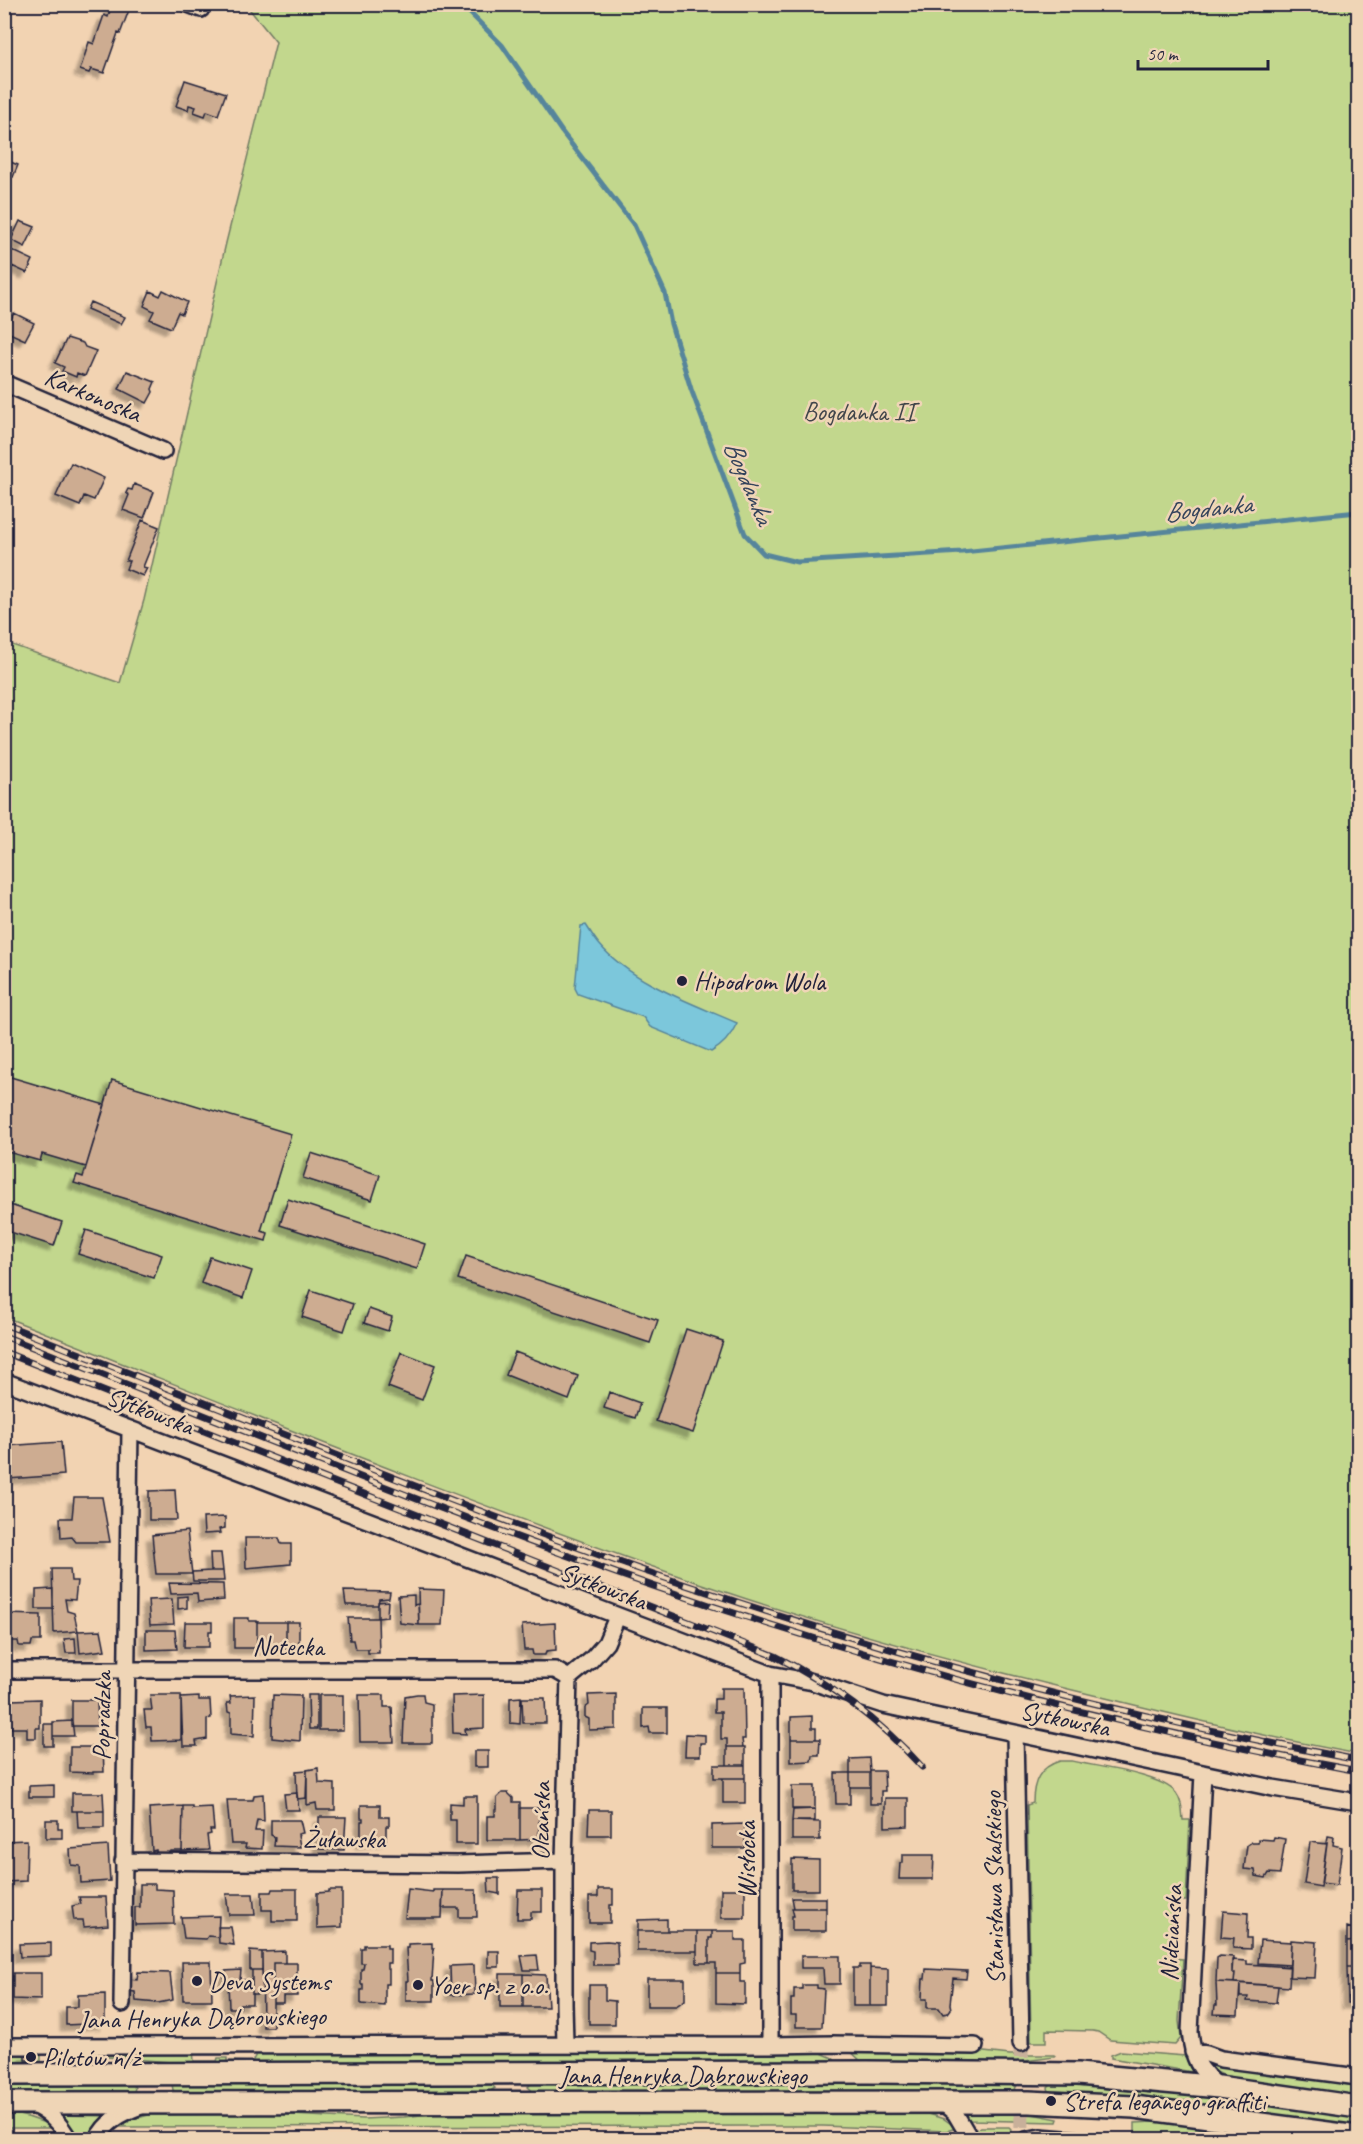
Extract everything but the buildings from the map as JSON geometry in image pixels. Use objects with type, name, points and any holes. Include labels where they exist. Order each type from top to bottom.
[{"type":"main road","name":"Jana Henryka Dąbrowskiego","points":[[4,2074],[868,2072],[1066,2074],[1219,2087],[1359,2107]]},
{"type":"main road","name":"Jana Henryka Dąbrowskiego","points":[[4,2103],[1029,2102],[1134,2108],[1358,2137]]},
{"type":"main road","points":[[1323,2139],[1358,2137]]},
{"type":"street","name":"Karkonoska","points":[[4,383],[163,451]]},
{"type":"street","name":"Sytkowska","points":[[4,1382],[770,1674],[813,1682],[883,1705],[1274,1788],[1359,1803]]},
{"type":"street","name":"Popradzka","points":[[122,2004],[130,1429]]},
{"type":"street","points":[[569,1678],[591,1660],[606,1643],[617,1617]]},
{"type":"street","name":"Notecka","points":[[4,1670],[555,1670],[569,1678]]},
{"type":"street","name":"Wisłocka","points":[[770,1674],[770,2045]]},
{"type":"street","name":"Olzańska","points":[[566,2044],[564,1861],[569,1678]]},
{"type":"street","name":"Stanisława Skalskiego","points":[[1016,1733],[1021,2043]]},
{"type":"street","name":"Nidziańska","points":[[1203,1773],[1190,2024],[1193,2052],[1200,2068],[1219,2087]]},
{"type":"street","name":"Żuławska","points":[[123,1861],[458,1864],[564,1861]]},
{"type":"street","name":"Jana Henryka Dąbrowskiego","points":[[4,2046],[832,2044],[975,2046]]},
{"type":"street","points":[[1193,2052],[1221,2059],[1359,2077]]},
{"type":"street","points":[[942,2102],[955,2113],[969,2134]]},
{"type":"street","points":[[27,2103],[39,2108],[53,2119],[69,2139]]},
{"type":"street","points":[[97,2139],[109,2123],[120,2115],[141,2106],[156,2104]]},
{"type":"street","points":[[1026,2139],[1077,2139]]},
{"type":"green space","name":"Hipodrom Wola","points":[[246,5],[1358,5],[1358,1754],[1236,1729],[1058,1687],[892,1643],[727,1593],[505,1513],[5,1317],[4,642],[120,683],[144,600],[226,243],[276,42]]},
{"type":"green space","points":[[1060,1761],[1072,1761],[1112,1769],[1157,1781],[1176,1793],[1181,1802],[1183,1820],[1190,1820],[1186,1901],[1173,1901],[1170,1958],[1183,1959],[1179,2021],[1181,2038],[1175,2045],[1110,2040],[1093,2031],[1046,2030],[1046,2042],[1031,2042],[1027,1805],[1033,1803],[1034,1788],[1042,1771]]},
{"type":"green space","points":[[193,2049],[194,2061],[217,2061],[218,2058],[227,2058],[227,2061],[252,2062],[259,2049],[819,2052],[833,2058],[838,2064],[196,2064],[107,2057],[107,2051]]},
{"type":"green space","points":[[958,2049],[1010,2055],[1054,2055],[1055,2057],[1010,2063],[873,2064],[861,2061],[849,2050]]},
{"type":"green space","points":[[5,2050],[41,2051],[41,2062],[5,2065]]},
{"type":"green space","points":[[1121,2051],[1185,2056],[1192,2072],[1111,2058],[1111,2055]]},
{"type":"green space","points":[[1204,2058],[1217,2063],[1358,2084],[1358,2098],[1234,2080],[1212,2069]]},
{"type":"green space","points":[[131,2083],[135,2088],[133,2094],[5,2094],[4,2084]]},
{"type":"green space","points":[[490,2083],[495,2088],[487,2093],[180,2094],[173,2090],[172,2084]]},
{"type":"green space","points":[[532,2083],[1016,2084],[1014,2090],[1007,2093],[535,2093],[528,2087]]},
{"type":"green space","points":[[1052,2084],[1129,2088],[1244,2101],[1358,2118],[1358,2128],[1174,2102],[1052,2092],[1048,2088]]},
{"type":"green space","points":[[921,2112],[944,2119],[957,2128],[946,2131],[823,2126],[113,2127],[152,2114],[258,2113],[363,2119],[437,2113]]},
{"type":"green space","points":[[966,2112],[1027,2113],[1058,2119],[1057,2122],[970,2120],[965,2115]]},
{"type":"green space","points":[[5,2114],[30,2118],[54,2128],[5,2128]]},
{"type":"green space","points":[[58,2115],[108,2116],[93,2133],[73,2133]]},
{"type":"green space","points":[[1170,2121],[1275,2136],[1276,2138],[1269,2140],[1179,2140],[1135,2136],[1135,2123]]},
{"type":"green space","points":[[981,2127],[1009,2127],[1010,2135],[1000,2139],[979,2139],[975,2130]]},
{"type":"water","points":[[586,925],[599,944],[628,970],[664,991],[737,1023],[727,1040],[711,1052],[650,1027],[643,1017],[578,994],[575,988],[581,926]]},
{"type":"waterway","name":"Bogdanka","points":[[461,4],[502,45],[562,132],[634,225],[665,293],[671,324],[691,389],[745,534],[764,554],[797,562],[962,552],[1358,512]]},
{"type":"tunnel","points":[[1021,2043],[1022,2140]]},
{"type":"railway","points":[[4,1324],[508,1522],[607,1558],[787,1618],[949,1666],[1112,1708],[1358,1760]]},
{"type":"railway","points":[[4,1336],[490,1527],[740,1615],[1002,1692],[1179,1735],[1358,1771]]},
{"type":"railway","points":[[4,1352],[775,1656],[816,1679],[854,1705],[889,1734],[922,1767]]},
{"type":"place","name":"Hipodrom Wola","points":[[682,981]]},
{"type":"place","name":"Deva Systems","points":[[197,1981]]},
{"type":"place","name":"Yoer sp. z o.o.","points":[[418,1985]]},
{"type":"place","name":"Pilotów n/ż","points":[[31,2057]]},
{"type":"place","name":"Strefa leganego graffiti","points":[[1051,2101]]},
{"type":"park label","name":"Bogdanka II","points":[[859,411]]}]
